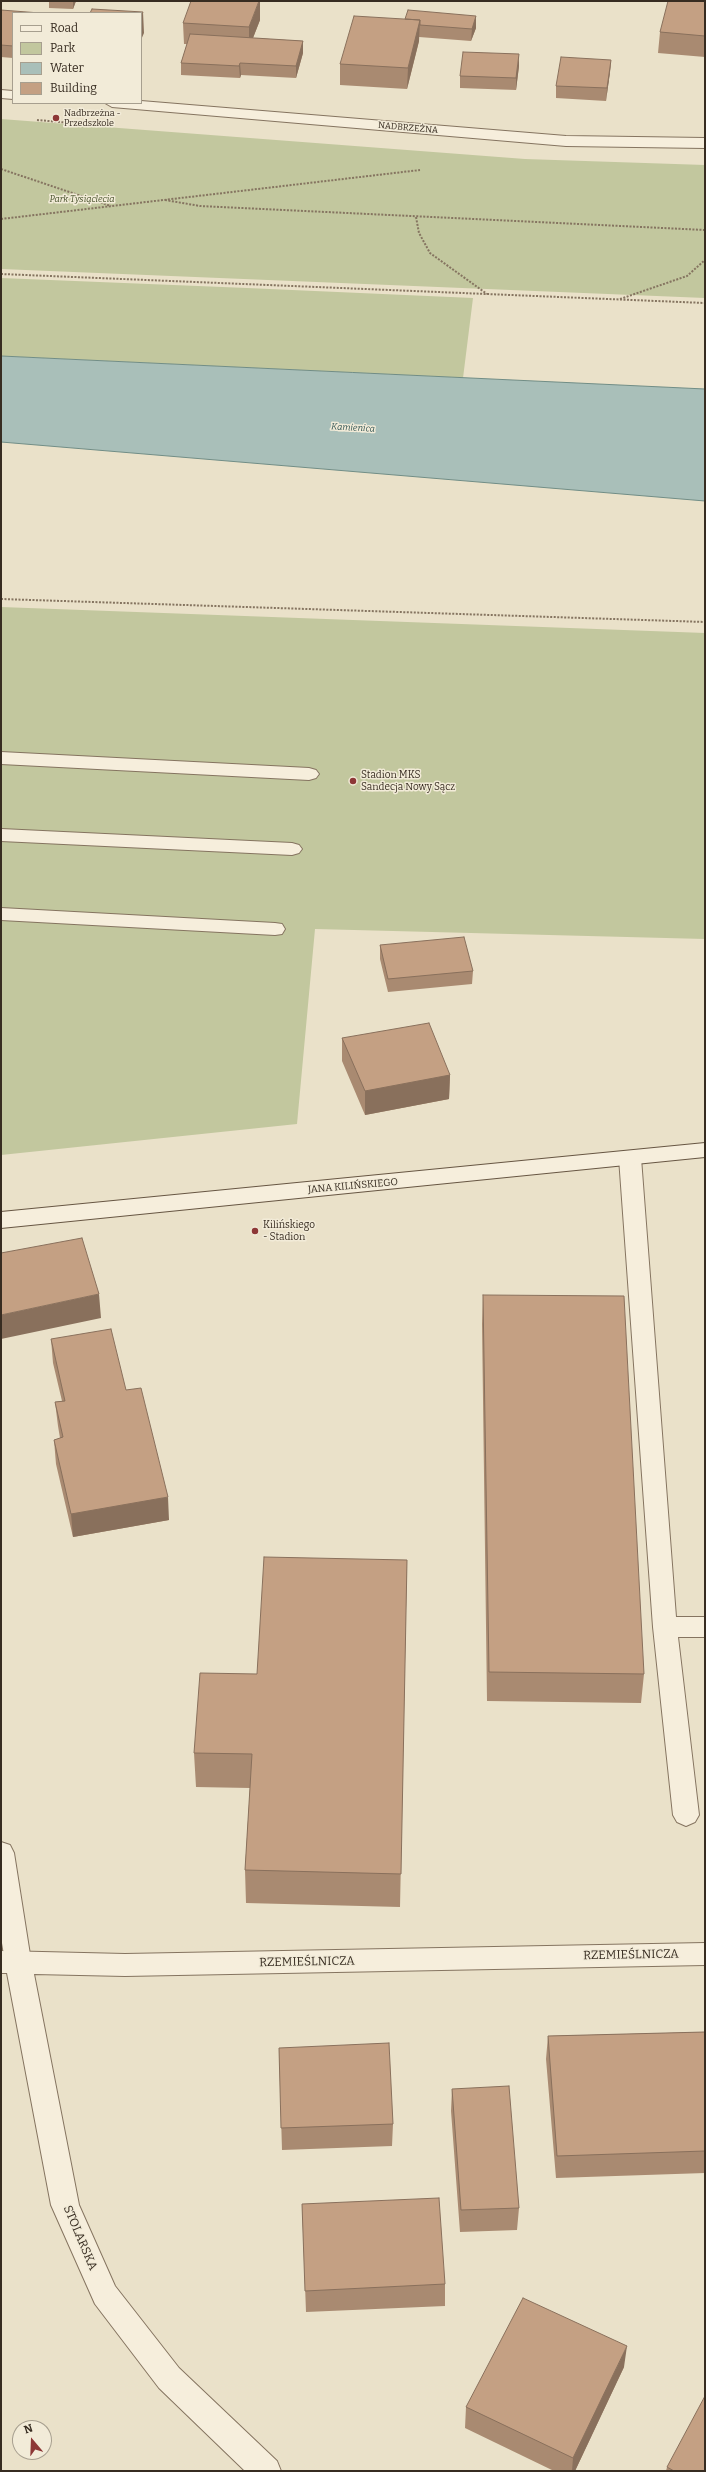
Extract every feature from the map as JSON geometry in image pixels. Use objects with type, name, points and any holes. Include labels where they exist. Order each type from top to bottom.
[{"type":"street","points":[[1,94],[12,95]]},
{"type":"street","name":"NADBRZEŻNA","points":[[124,104],[566,141],[705,143]]},
{"type":"street","points":[[1,758],[309,774]]},
{"type":"street","points":[[1,835],[292,849]]},
{"type":"street","points":[[1,914],[274,929]]},
{"type":"street","name":"JANA KILIŃSKIEGO","points":[[1,1220],[705,1150]]},
{"type":"street","points":[[630,1158],[665,1627],[686,1815]]},
{"type":"street","points":[[665,1627],[705,1627]]},
{"type":"street","points":[[1,1852],[10,1962]]},
{"type":"street","name":"RZEMIEŚLNICZA","points":[[10,1962],[125,1965],[705,1954]]},
{"type":"street","name":"STOLARSKA","points":[[10,1962],[65,2205],[106,2295],[169,2378],[266,2471]]},
{"type":"path","points":[[1,169],[112,206]]},
{"type":"path","points":[[1,219],[424,169]]},
{"type":"path","points":[[165,200],[200,206],[705,230]]},
{"type":"path","points":[[416,217],[419,233],[430,253],[487,294]]},
{"type":"path","points":[[617,300],[687,276],[705,260]]},
{"type":"path","points":[[1,274],[705,303]]},
{"type":"path","points":[[1,599],[705,622]]},
{"type":"green space","name":"Park Tysiąclecia","points":[[1,119],[525,159],[705,165],[705,298],[1,269]]},
{"type":"green space","points":[[1,278],[473,298],[463,378],[1,356]]},
{"type":"green space","name":"Stadion MKS Sandecja Nowy Sącz","points":[[1,607],[705,633],[705,939],[315,929],[297,1124],[1,1155]]},
{"type":"water","name":"Kamienica","points":[[1,356],[705,389],[705,501],[1,442]]},
{"type":"building","points":[[191,1],[259,1],[249,27],[183,23]]},
{"type":"building","points":[[668,1],[705,1],[705,36],[660,32]]},
{"type":"building","points":[[92,9],[143,12],[142,14],[142,12],[90,12]]},
{"type":"building","points":[[1,10],[27,12],[12,12],[12,46],[1,45]]},
{"type":"building","points":[[408,10],[476,16],[472,29],[420,25],[420,20],[405,19]]},
{"type":"building","points":[[354,16],[420,20],[408,68],[340,64]]},
{"type":"building","points":[[190,34],[303,41],[296,66],[240,63],[239,66],[181,63]]},
{"type":"building","points":[[463,52],[519,54],[516,78],[460,76]]},
{"type":"building","points":[[561,57],[611,60],[607,88],[556,86]]},
{"type":"building","points":[[464,937],[473,971],[388,979],[380,945]]},
{"type":"building","points":[[429,1023],[450,1075],[365,1091],[342,1038]]},
{"type":"building","points":[[82,1238],[99,1294],[1,1315],[1,1253]]},
{"type":"building","points":[[483,1295],[624,1296],[644,1674],[489,1672]]},
{"type":"building","points":[[111,1329],[126,1390],[141,1388],[168,1497],[71,1514],[54,1440],[63,1437],[55,1402],[65,1401],[51,1339]]},
{"type":"building","points":[[264,1557],[407,1560],[401,1874],[245,1870],[252,1754],[194,1753],[200,1673],[257,1674]]},
{"type":"building","points":[[705,2032],[705,2151],[557,2156],[548,2036]]},
{"type":"building","points":[[389,2043],[393,2124],[281,2128],[279,2048]]},
{"type":"building","points":[[509,2086],[519,2208],[461,2210],[452,2089]]},
{"type":"building","points":[[439,2198],[445,2284],[305,2291],[302,2204]]},
{"type":"building","points":[[523,2298],[627,2346],[573,2458],[466,2407]]},
{"type":"building","points":[[705,2396],[705,2471],[674,2471],[667,2467]]},
{"type":"place","name":"Nadbrzeżna - Przedszkole","points":[[56,118]]},
{"type":"place","name":"Stadion MKS Sandecja Nowy Sącz","points":[[353,781]]},
{"type":"place","name":"Kilińskiego - Stadion","points":[[255,1231]]}]
